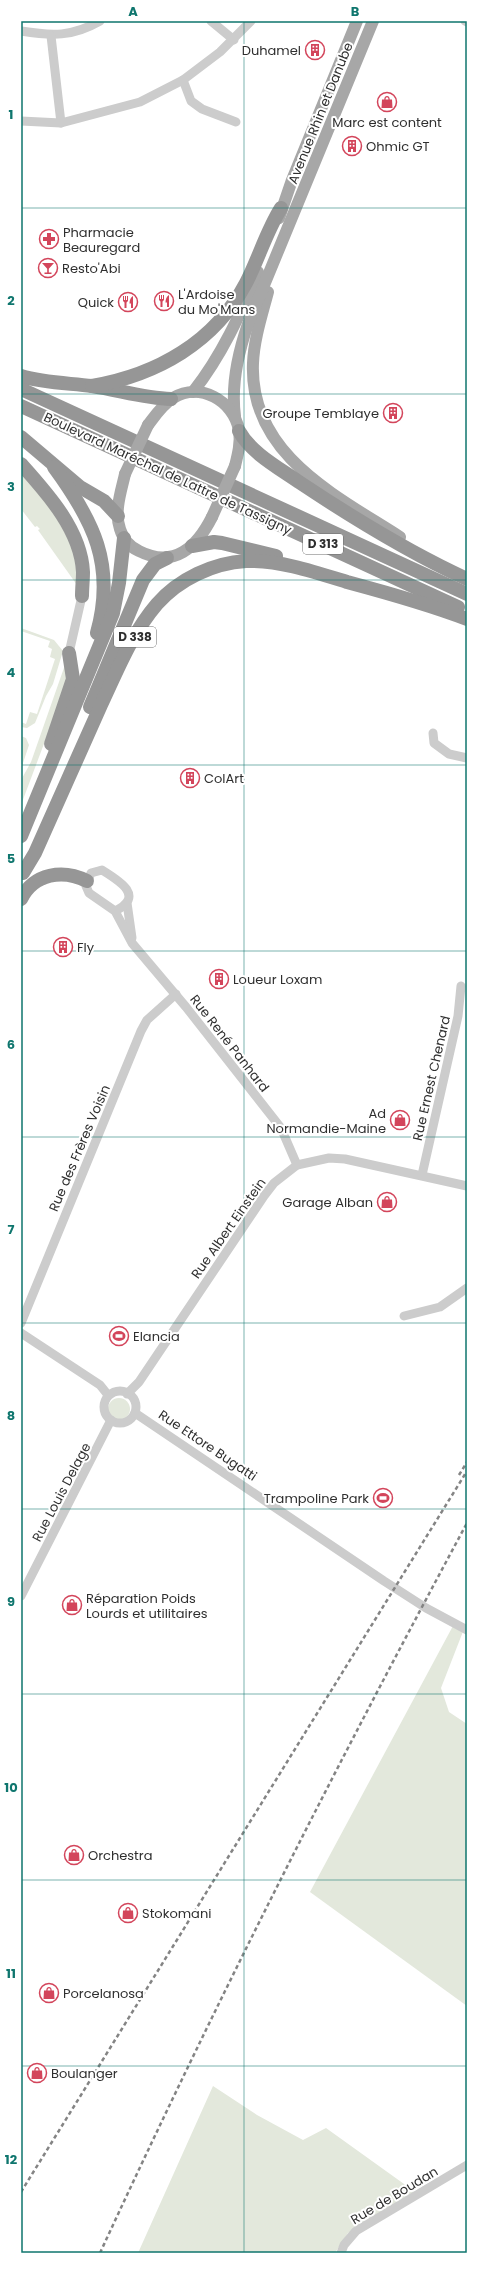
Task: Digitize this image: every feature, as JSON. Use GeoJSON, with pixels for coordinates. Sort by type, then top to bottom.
{"type":"FeatureCollection","features":[{"type":"Feature","properties":{"kind":"highway"},"geometry":{"type":"LineString","coordinates":[[92,386],[140,375],[157,368],[180,355],[210,331],[227,311],[245,285],[270,226],[287,211]]}},
{"type":"Feature","properties":{"kind":"highway"},"geometry":{"type":"LineString","coordinates":[[21,376],[59,383],[92,386],[143,397],[171,399]]}},
{"type":"Feature","properties":{"kind":"highway","name":"Boulevard Maréchal de Lattre de Tassigny"},"geometry":{"type":"LineString","coordinates":[[21,389],[467,594]]}},
{"type":"Feature","properties":{"kind":"highway","name":"Boulevard Maréchal de Lattre de Tassigny"},"geometry":{"type":"LineString","coordinates":[[21,406],[467,612]]}},
{"type":"Feature","properties":{"kind":"highway"},"geometry":{"type":"LineString","coordinates":[[239,431],[244,440],[274,465],[378,532],[419,556],[467,579]]}},
{"type":"Feature","properties":{"kind":"highway"},"geometry":{"type":"LineString","coordinates":[[21,437],[54,467],[80,487],[104,501],[118,516]]}},
{"type":"Feature","properties":{"kind":"highway"},"geometry":{"type":"LineString","coordinates":[[21,464],[47,493],[70,530],[79,550],[83,571],[82,596]]}},
{"type":"Feature","properties":{"kind":"highway"},"geometry":{"type":"LineString","coordinates":[[54,467],[88,517],[102,560],[101,620],[67,709],[70,717]]}},
{"type":"Feature","properties":{"kind":"highway","name":"D 338"},"geometry":{"type":"LineString","coordinates":[[21,836],[113,613],[120,576],[124,538]]}},
{"type":"Feature","properties":{"kind":"highway"},"geometry":{"type":"LineString","coordinates":[[192,546],[214,542],[232,545],[304,564],[364,586]]}},
{"type":"Feature","properties":{"kind":"highway","name":"D 338"},"geometry":{"type":"LineString","coordinates":[[22,876],[30,851],[136,597],[148,573],[157,562],[167,558]]}},
{"type":"Feature","properties":{"kind":"highway","name":"D 338"},"geometry":{"type":"LineString","coordinates":[[22,876],[35,853],[122,661],[140,627],[158,603],[169,592],[185,580],[201,572],[245,561],[290,566],[364,586],[467,619]]}},
{"type":"Feature","properties":{"kind":"highway"},"geometry":{"type":"LineString","coordinates":[[52,761],[50,741],[73,679],[69,653]]}},
{"type":"Feature","properties":{"kind":"highway"},"geometry":{"type":"LineString","coordinates":[[21,899],[37,880],[48,876],[68,874],[87,881]]}},
{"type":"Feature","properties":{"kind":"main road","name":"Avenue Rhin et Danube"},"geometry":{"type":"LineString","coordinates":[[287,211],[357,21]]}},
{"type":"Feature","properties":{"kind":"main road","name":"Avenue Rhin et Danube"},"geometry":{"type":"LineString","coordinates":[[287,211],[373,21]]}},
{"type":"Feature","properties":{"kind":"main road"},"geometry":{"type":"LineString","coordinates":[[287,211],[256,339],[253,362],[256,394],[267,426],[288,457],[303,471],[412,545],[419,556]]}},
{"type":"Feature","properties":{"kind":"main road"},"geometry":{"type":"LineString","coordinates":[[193,392],[213,364],[237,322],[277,225],[287,211]]}},
{"type":"Feature","properties":{"kind":"main road"},"geometry":{"type":"LineString","coordinates":[[235,416],[217,398],[208,394],[193,392],[171,399],[148,425],[125,474],[118,516],[119,527],[124,538],[131,546],[144,554],[167,558],[181,553],[200,539],[212,517],[235,466],[239,450],[239,431],[235,416],[235,388],[241,345],[279,249]]}},
{"type":"Feature","properties":{"kind":"street"},"geometry":{"type":"LineString","coordinates":[[21,31],[51,36],[77,31],[100,21]]}},
{"type":"Feature","properties":{"kind":"street"},"geometry":{"type":"LineString","coordinates":[[210,21],[234,40]]}},
{"type":"Feature","properties":{"kind":"street"},"geometry":{"type":"LineString","coordinates":[[21,121],[61,123],[140,102],[183,80],[234,40],[251,21]]}},
{"type":"Feature","properties":{"kind":"street"},"geometry":{"type":"LineString","coordinates":[[51,36],[61,123]]}},
{"type":"Feature","properties":{"kind":"street"},"geometry":{"type":"LineString","coordinates":[[183,80],[191,100],[202,108],[236,122]]}},
{"type":"Feature","properties":{"kind":"street"},"geometry":{"type":"LineString","coordinates":[[69,653],[82,596]]}},
{"type":"Feature","properties":{"kind":"street"},"geometry":{"type":"LineString","coordinates":[[433,733],[434,743],[449,754],[467,758]]}},
{"type":"Feature","properties":{"kind":"street"},"geometry":{"type":"LineString","coordinates":[[127,903],[115,911],[88,893],[87,881],[91,873],[102,870],[125,886],[129,898],[127,903],[132,943]]}},
{"type":"Feature","properties":{"kind":"street","name":"Rue René Panhard"},"geometry":{"type":"LineString","coordinates":[[115,911],[132,943],[176,994],[281,1128],[297,1165]]}},
{"type":"Feature","properties":{"kind":"street","name":"Rue Ernest Chenard"},"geometry":{"type":"LineString","coordinates":[[422,1175],[458,1016],[462,986]]}},
{"type":"Feature","properties":{"kind":"street","name":"Rue des Frères Voisin"},"geometry":{"type":"LineString","coordinates":[[21,1323],[141,1031],[147,1020],[176,994]]}},
{"type":"Feature","properties":{"kind":"street","name":"Rue Albert Einstein"},"geometry":{"type":"LineString","coordinates":[[127,1394],[139,1382],[274,1183],[297,1165],[322,1159],[345,1159],[467,1186]]}},
{"type":"Feature","properties":{"kind":"street"},"geometry":{"type":"LineString","coordinates":[[404,1316],[440,1307],[467,1288]]}},
{"type":"Feature","properties":{"kind":"street"},"geometry":{"type":"LineString","coordinates":[[21,1333],[100,1385],[108,1395]]}},
{"type":"Feature","properties":{"kind":"street"},"geometry":{"type":"LineString","coordinates":[[119,1392],[127,1394],[135,1402],[135,1413],[131,1419],[124,1422],[111,1420],[106,1415],[103,1406],[108,1395],[119,1392]]}},
{"type":"Feature","properties":{"kind":"street","name":"Rue Ettore Bugatti"},"geometry":{"type":"LineString","coordinates":[[135,1413],[384,1581],[426,1608],[467,1630]]}},
{"type":"Feature","properties":{"kind":"street","name":"Rue Louis Delage"},"geometry":{"type":"LineString","coordinates":[[21,1596],[111,1420]]}},
{"type":"Feature","properties":{"kind":"street","name":"Rue de Boudan"},"geometry":{"type":"LineString","coordinates":[[341,2253],[344,2246],[356,2231],[467,2165]]}},
{"type":"Feature","properties":{"kind":"shaded area"},"geometry":{"type":"Polygon","coordinates":[[[21,469],[42,492],[76,553],[77,585],[38,530],[40,529],[37,526],[35,527],[21,509],[21,469]]]}},
{"type":"Feature","properties":{"kind":"shaded area"},"geometry":{"type":"Polygon","coordinates":[[[21,628],[54,640],[63,651],[53,684],[46,696],[35,723],[27,728],[21,727],[21,722],[26,724],[30,712],[37,714],[55,659],[50,657],[52,649],[48,647],[50,641],[21,631],[21,628]]]}},
{"type":"Feature","properties":{"kind":"shaded area"},"geometry":{"type":"Polygon","coordinates":[[[66,662],[69,677],[21,805],[21,780],[31,762],[66,662]]]}},
{"type":"Feature","properties":{"kind":"shaded area"},"geometry":{"type":"Polygon","coordinates":[[[21,736],[26,738],[29,745],[22,766],[21,736]]]}},
{"type":"Feature","properties":{"kind":"shaded area"},"geometry":{"type":"Polygon","coordinates":[[[119,1398],[127,1401],[130,1409],[127,1417],[119,1420],[111,1417],[108,1409],[111,1401],[119,1398]]]}},
{"type":"Feature","properties":{"kind":"shaded area"},"geometry":{"type":"Polygon","coordinates":[[[454,1624],[464,1629],[441,1688],[449,1712],[467,1724],[467,2006],[310,1892],[454,1624]]]}},
{"type":"Feature","properties":{"kind":"shaded area"},"geometry":{"type":"Polygon","coordinates":[[[213,2086],[257,2115],[303,2140],[326,2128],[418,2194],[348,2233],[335,2253],[138,2253],[213,2086]]]}},
{"type":"Feature","properties":{"kind":"railway"},"geometry":{"type":"LineString","coordinates":[[459,1475],[467,1462]]}},
{"type":"Feature","properties":{"kind":"railway"},"geometry":{"type":"LineString","coordinates":[[21,2192],[467,1471]]}},
{"type":"Feature","properties":{"kind":"railway"},"geometry":{"type":"LineString","coordinates":[[100,2253],[232,1976],[371,1703],[467,1523]]}},
{"type":"Feature","properties":{"kind":"place","name":"Duhamel"},"geometry":{"type":"Point","coordinates":[315,50]}},
{"type":"Feature","properties":{"kind":"place","name":"Marc est content"},"geometry":{"type":"Point","coordinates":[387,102]}},
{"type":"Feature","properties":{"kind":"place","name":"Ohmic GT"},"geometry":{"type":"Point","coordinates":[352,146]}},
{"type":"Feature","properties":{"kind":"place","name":"Pharmacie Beauregard"},"geometry":{"type":"Point","coordinates":[49,239]}},
{"type":"Feature","properties":{"kind":"place","name":"Resto'Abi"},"geometry":{"type":"Point","coordinates":[48,268]}},
{"type":"Feature","properties":{"kind":"place","name":"L'Ardoise du Mo'Mans"},"geometry":{"type":"Point","coordinates":[164,301]}},
{"type":"Feature","properties":{"kind":"place","name":"Quick"},"geometry":{"type":"Point","coordinates":[128,302]}},
{"type":"Feature","properties":{"kind":"place","name":"Groupe Temblaye"},"geometry":{"type":"Point","coordinates":[393,413]}},
{"type":"Feature","properties":{"kind":"place","name":"ColArt"},"geometry":{"type":"Point","coordinates":[190,778]}},
{"type":"Feature","properties":{"kind":"place","name":"Fly"},"geometry":{"type":"Point","coordinates":[63,947]}},
{"type":"Feature","properties":{"kind":"place","name":"Loueur Loxam"},"geometry":{"type":"Point","coordinates":[219,979]}},
{"type":"Feature","properties":{"kind":"place","name":"Ad Normandie-Maine"},"geometry":{"type":"Point","coordinates":[400,1120]}},
{"type":"Feature","properties":{"kind":"place","name":"Garage Alban"},"geometry":{"type":"Point","coordinates":[387,1202]}},
{"type":"Feature","properties":{"kind":"place","name":"Elancia"},"geometry":{"type":"Point","coordinates":[119,1336]}},
{"type":"Feature","properties":{"kind":"place","name":"Trampoline Park"},"geometry":{"type":"Point","coordinates":[383,1498]}},
{"type":"Feature","properties":{"kind":"place","name":"Réparation Poids Lourds et utilitaires"},"geometry":{"type":"Point","coordinates":[72,1605]}},
{"type":"Feature","properties":{"kind":"place","name":"Orchestra"},"geometry":{"type":"Point","coordinates":[74,1855]}},
{"type":"Feature","properties":{"kind":"place","name":"Stokomani"},"geometry":{"type":"Point","coordinates":[128,1913]}},
{"type":"Feature","properties":{"kind":"place","name":"Porcelanosa"},"geometry":{"type":"Point","coordinates":[49,1993]}},
{"type":"Feature","properties":{"kind":"place","name":"Boulanger"},"geometry":{"type":"Point","coordinates":[37,2073]}}]}
